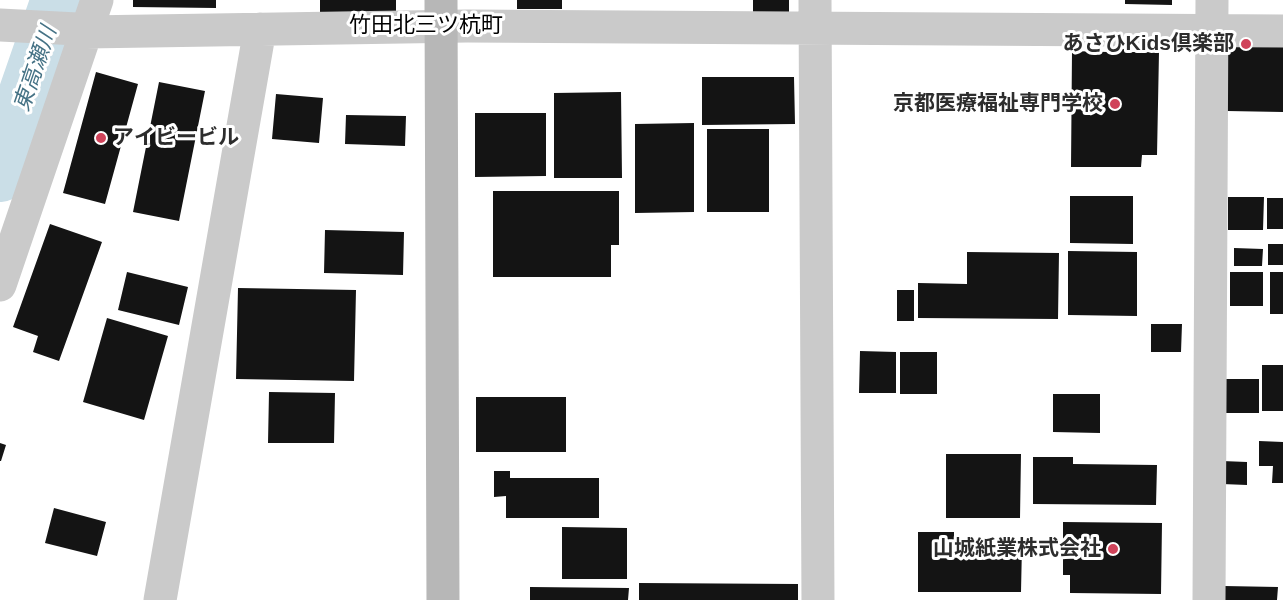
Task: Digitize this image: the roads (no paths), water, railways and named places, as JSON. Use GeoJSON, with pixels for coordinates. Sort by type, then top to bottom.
{"type":"FeatureCollection","features":[{"type":"Feature","properties":{"kind":"street"},"geometry":{"type":"LineString","coordinates":[[0,285],[82,31],[97,0]]}},
{"type":"Feature","properties":{"kind":"street"},"geometry":{"type":"LineString","coordinates":[[8,23],[82,31],[260,29],[441,13],[1212,16],[1283,31]]}},
{"type":"Feature","properties":{"kind":"street"},"geometry":{"type":"LineString","coordinates":[[441,13],[443,600]]}},
{"type":"Feature","properties":{"kind":"street"},"geometry":{"type":"LineString","coordinates":[[815,14],[818,600]]}},
{"type":"Feature","properties":{"kind":"street"},"geometry":{"type":"LineString","coordinates":[[1209,600],[1212,16]]}},
{"type":"Feature","properties":{"kind":"street"},"geometry":{"type":"LineString","coordinates":[[160,600],[260,29]]}},
{"type":"Feature","properties":{"kind":"waterway","name":"東高瀬川"},"geometry":{"type":"LineString","coordinates":[[0,173],[60,0]]}},
{"type":"Feature","properties":{"kind":"place","name":"あさひKids倶楽部"},"geometry":{"type":"Point","coordinates":[1246,44]}},
{"type":"Feature","properties":{"kind":"place","name":"京都医療福祉専門学校"},"geometry":{"type":"Point","coordinates":[1115,104]}},
{"type":"Feature","properties":{"kind":"place","name":"アイビービル"},"geometry":{"type":"Point","coordinates":[101,138]}},
{"type":"Feature","properties":{"kind":"place","name":"山城紙業株式会社"},"geometry":{"type":"Point","coordinates":[1113,549]}},
{"type":"Feature","properties":{"kind":"district","name":"竹田北三ツ杭町"},"geometry":{"type":"Point","coordinates":[426,26]}}]}
